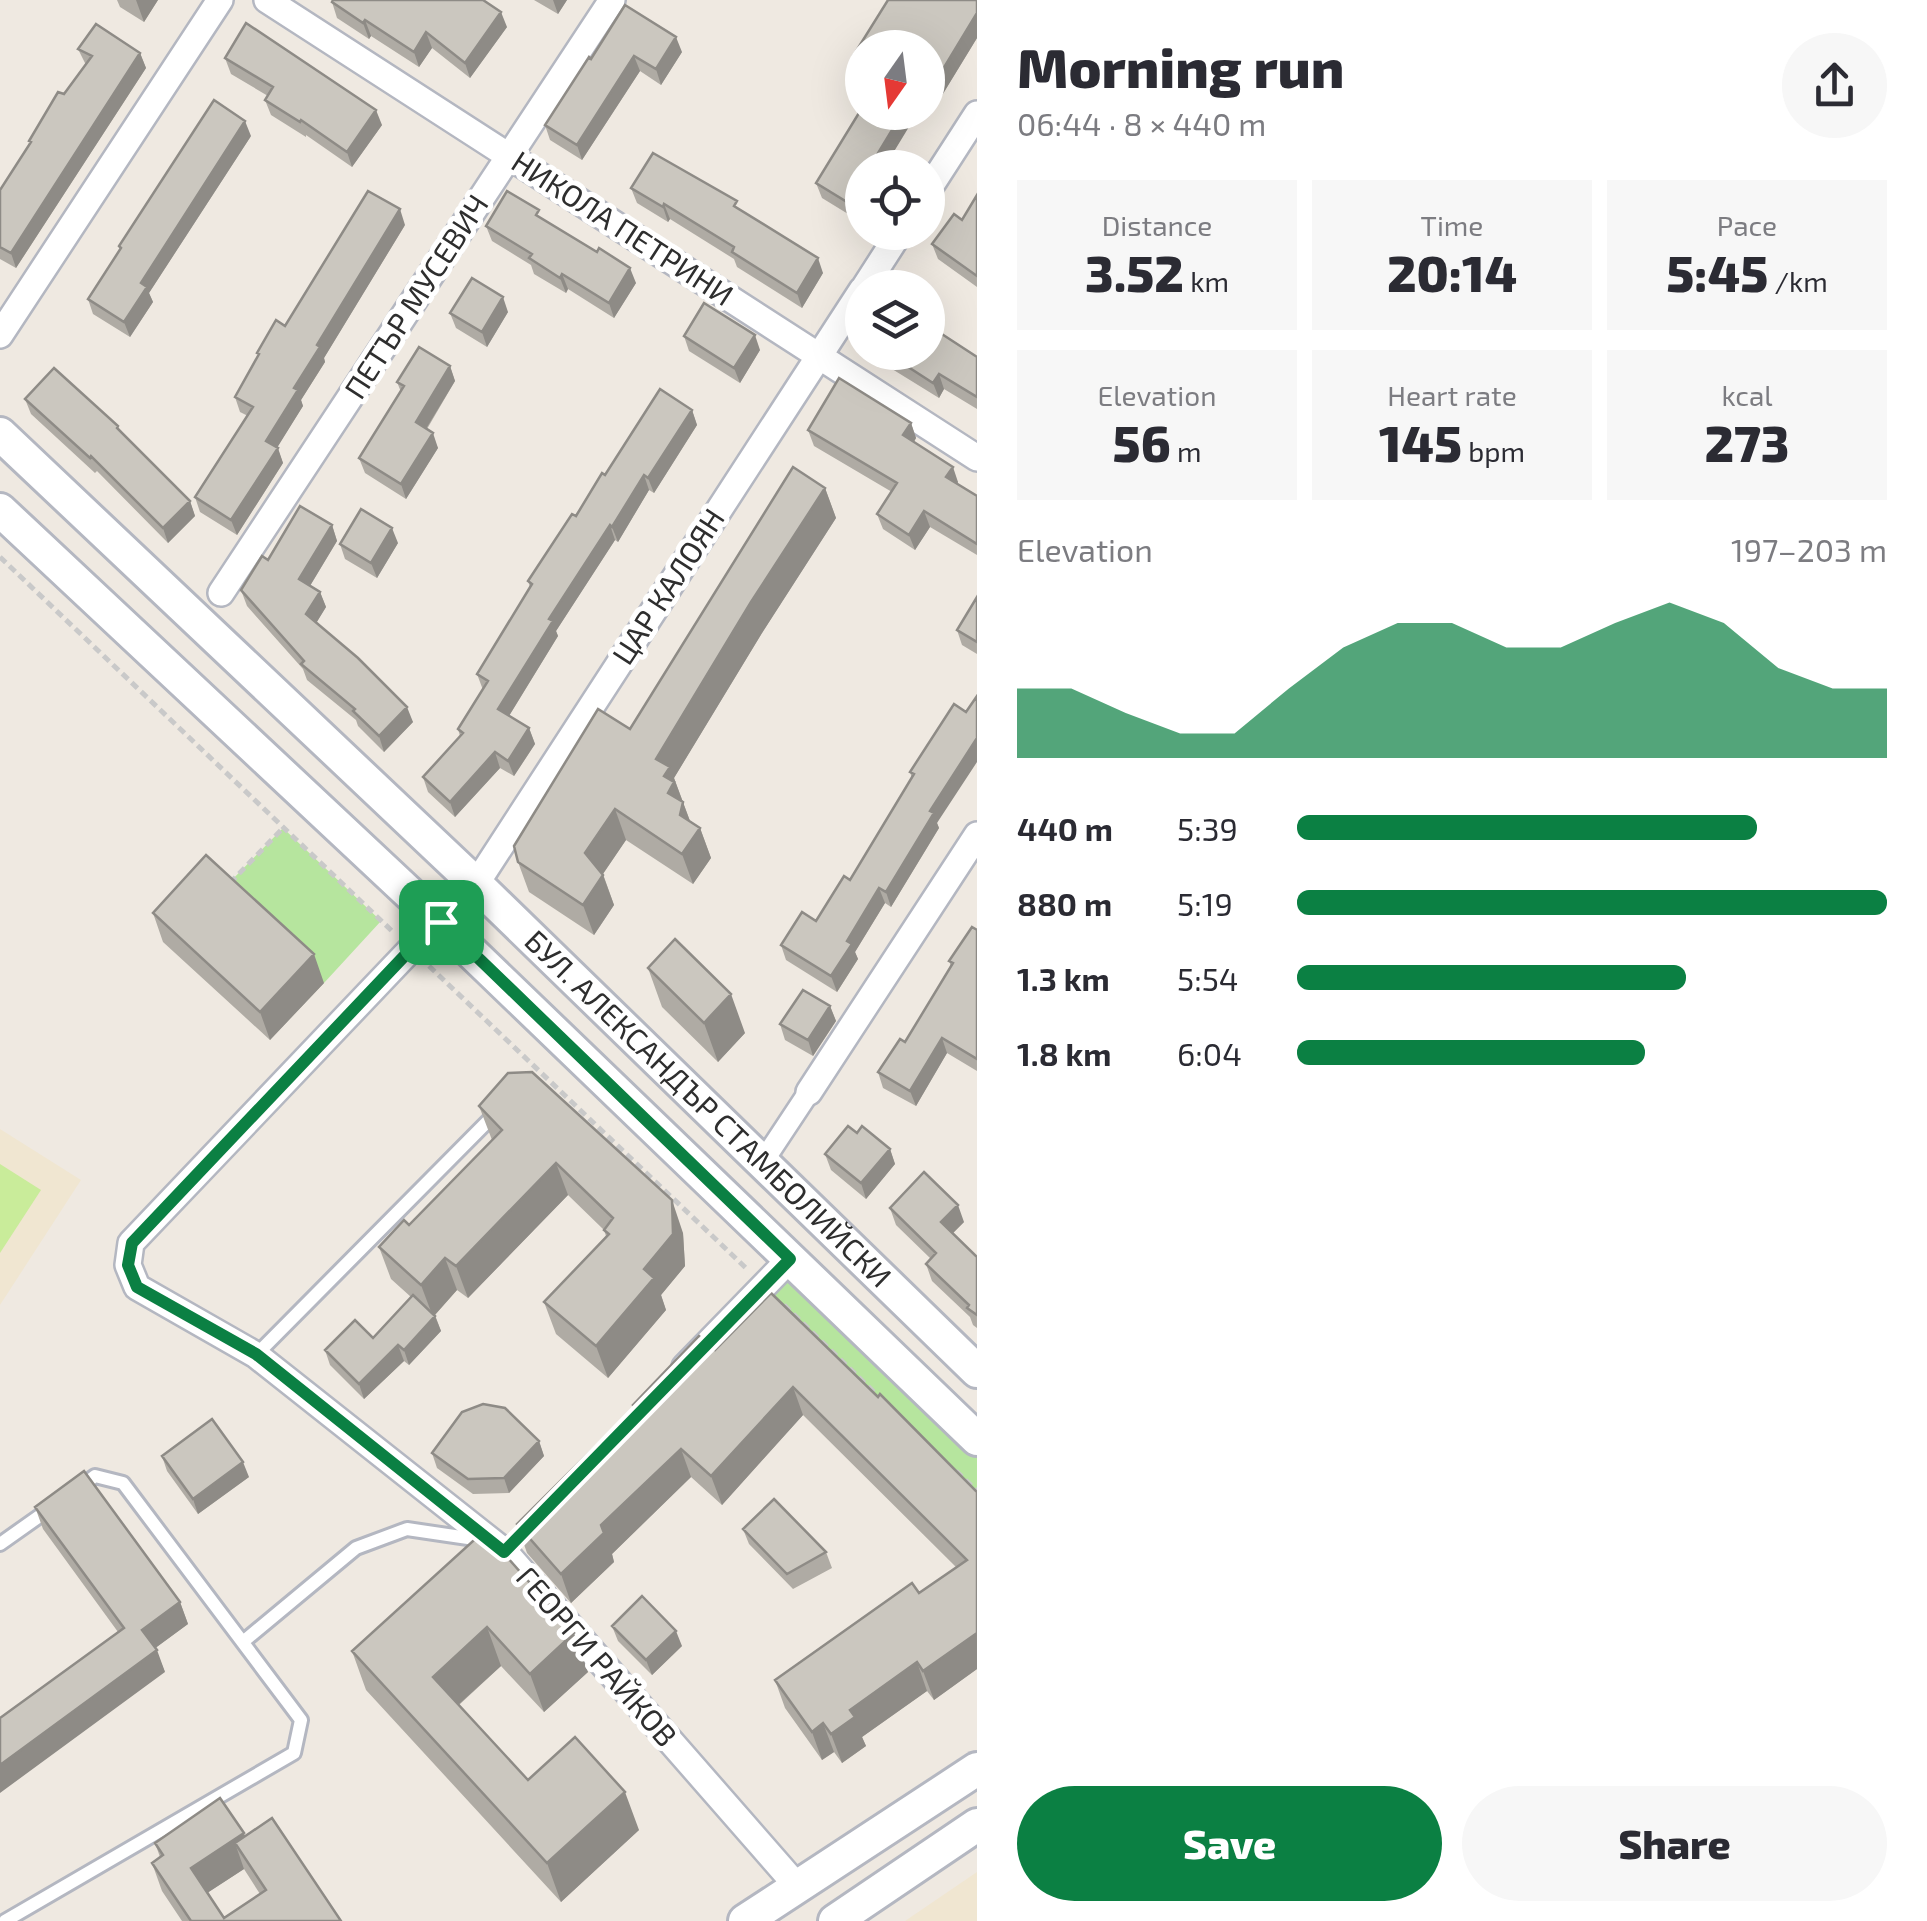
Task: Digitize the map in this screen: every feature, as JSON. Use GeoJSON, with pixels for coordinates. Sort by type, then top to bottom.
{"type":"FeatureCollection","features":[{"type":"Feature","properties":{"kind":"street"},"geometry":{"type":"LineString","coordinates":[[0,335],[220,0]]}},
{"type":"Feature","properties":{"kind":"street","name":"НИКОЛА ПЕТРИНИ"},"geometry":{"type":"LineString","coordinates":[[267,0],[977,458]]}},
{"type":"Feature","properties":{"kind":"street","name":"ПЕТЪР МУСЕВИЧ"},"geometry":{"type":"LineString","coordinates":[[221,594],[612,0]]}},
{"type":"Feature","properties":{"kind":"street"},"geometry":{"type":"LineString","coordinates":[[945,164],[977,114]]}},
{"type":"Feature","properties":{"kind":"street","name":"ЦАР КАЛОЯН"},"geometry":{"type":"LineString","coordinates":[[441,922],[476,884],[845,316]]}},
{"type":"Feature","properties":{"kind":"street","name":"БУЛ. АЛЕКСАНДЪР СТАМБОЛИЙСКИ"},"geometry":{"type":"LineString","coordinates":[[0,434],[476,884],[977,1371]]}},
{"type":"Feature","properties":{"kind":"street","name":"БУЛ. АЛЕКСАНДЪР СТАМБОЛИЙСКИ"},"geometry":{"type":"LineString","coordinates":[[0,510],[441,922],[977,1439]]}},
{"type":"Feature","properties":{"kind":"street"},"geometry":{"type":"LineString","coordinates":[[202,624],[221,594]]}},
{"type":"Feature","properties":{"kind":"street"},"geometry":{"type":"LineString","coordinates":[[762,1162],[977,835]]}},
{"type":"Feature","properties":{"kind":"street","name":"ГЕОРГИ РАЙКОВ"},"geometry":{"type":"LineString","coordinates":[[441,922],[132,1243],[128,1265],[137,1287],[256,1354],[511,1545],[797,1886]]}},
{"type":"Feature","properties":{"kind":"street"},"geometry":{"type":"LineString","coordinates":[[668,1384],[790,1259]]}},
{"type":"Feature","properties":{"kind":"street"},"geometry":{"type":"LineString","coordinates":[[745,1921],[977,1769]]}},
{"type":"Feature","properties":{"kind":"street"},"geometry":{"type":"LineString","coordinates":[[835,1921],[977,1824]]}},
{"type":"Feature","properties":{"kind":"lane"},"geometry":{"type":"LineString","coordinates":[[256,1354],[491,1118]]}},
{"type":"Feature","properties":{"kind":"lane"},"geometry":{"type":"LineString","coordinates":[[0,1544],[95,1476],[123,1483],[301,1720],[294,1752],[5,1921]]}},
{"type":"Feature","properties":{"kind":"lane"},"geometry":{"type":"LineString","coordinates":[[244,1641],[356,1548],[406,1529],[511,1545]]}},
{"type":"Feature","properties":{"kind":"path"},"geometry":{"type":"LineString","coordinates":[[0,557],[892,1409]]}},
{"type":"Feature","properties":{"kind":"path"},"geometry":{"type":"LineString","coordinates":[[223,890],[283,828]]}},
{"type":"Feature","properties":{"kind":"path"},"geometry":{"type":"LineString","coordinates":[[948,1464],[977,1491]]}},
{"type":"Feature","properties":{"kind":"shaded area"},"geometry":{"type":"Polygon","coordinates":[[[0,1129],[81,1180],[0,1305],[0,1129]]]}},
{"type":"Feature","properties":{"kind":"shaded area"},"geometry":{"type":"Polygon","coordinates":[[[977,1872],[977,1921],[905,1921],[977,1872]]]}},
{"type":"Feature","properties":{"kind":"green space"},"geometry":{"type":"Polygon","coordinates":[[[283,828],[381,921],[324,983],[223,889],[283,828]]]}},
{"type":"Feature","properties":{"kind":"green space"},"geometry":{"type":"Polygon","coordinates":[[[0,1164],[41,1190],[0,1253],[0,1164]]]}},
{"type":"Feature","properties":{"kind":"green space"},"geometry":{"type":"Polygon","coordinates":[[[790,1259],[977,1439],[977,1491],[764,1286],[790,1259]]]}},
{"type":"Feature","properties":{"kind":"building"},"geometry":{"type":"Polygon","coordinates":[[[333,0],[483,0],[501,12],[465,63],[426,32],[414,52],[365,20],[363,23],[333,0]]]}},
{"type":"Feature","properties":{"kind":"building"},"geometry":{"type":"Polygon","coordinates":[[[888,0],[977,0],[977,13],[945,66],[945,30],[869,30],[888,0]]]}},
{"type":"Feature","properties":{"kind":"building"},"geometry":{"type":"Polygon","coordinates":[[[625,5],[676,37],[656,69],[634,56],[577,145],[545,125],[625,5]]]}},
{"type":"Feature","properties":{"kind":"building"},"geometry":{"type":"Polygon","coordinates":[[[246,23],[376,110],[347,152],[265,100],[273,87],[225,58],[246,23]]]}},
{"type":"Feature","properties":{"kind":"building"},"geometry":{"type":"Polygon","coordinates":[[[96,24],[140,53],[11,253],[0,247],[0,190],[58,92],[64,94],[92,56],[78,49],[96,24]]]}},
{"type":"Feature","properties":{"kind":"building"},"geometry":{"type":"Polygon","coordinates":[[[214,100],[245,121],[141,283],[147,287],[124,322],[88,299],[214,100]]]}},
{"type":"Feature","properties":{"kind":"building"},"geometry":{"type":"Polygon","coordinates":[[[849,130],[892,130],[880,150],[845,150],[845,201],[816,183],[849,130]]]}},
{"type":"Feature","properties":{"kind":"building"},"geometry":{"type":"Polygon","coordinates":[[[653,153],[737,201],[734,206],[818,258],[797,293],[732,252],[734,247],[631,188],[653,153]]]}},
{"type":"Feature","properties":{"kind":"building"},"geometry":{"type":"Polygon","coordinates":[[[368,191],[400,209],[317,345],[320,347],[294,388],[298,390],[266,441],[278,448],[231,520],[195,497],[253,407],[235,397],[276,320],[285,326],[368,191]]]}},
{"type":"Feature","properties":{"kind":"building"},"geometry":{"type":"Polygon","coordinates":[[[507,191],[539,210],[536,215],[630,268],[609,303],[562,274],[560,278],[529,258],[532,254],[486,226],[507,191]]]}},
{"type":"Feature","properties":{"kind":"building"},"geometry":{"type":"Polygon","coordinates":[[[977,195],[977,276],[940,250],[945,250],[945,226],[954,214],[962,220],[977,195]]]}},
{"type":"Feature","properties":{"kind":"building"},"geometry":{"type":"Polygon","coordinates":[[[472,278],[503,297],[482,332],[450,313],[472,278]]]}},
{"type":"Feature","properties":{"kind":"building"},"geometry":{"type":"Polygon","coordinates":[[[704,303],[755,335],[734,368],[684,336],[704,303]]]}},
{"type":"Feature","properties":{"kind":"building"},"geometry":{"type":"Polygon","coordinates":[[[945,336],[977,357],[977,397],[939,374],[933,383],[913,370],[945,370],[945,336]]]}},
{"type":"Feature","properties":{"kind":"building"},"geometry":{"type":"Polygon","coordinates":[[[419,347],[450,366],[416,422],[433,433],[401,484],[359,458],[404,386],[397,382],[419,347]]]}},
{"type":"Feature","properties":{"kind":"building"},"geometry":{"type":"Polygon","coordinates":[[[54,368],[118,426],[190,501],[163,528],[91,456],[25,399],[54,368]]]}},
{"type":"Feature","properties":{"kind":"building"},"geometry":{"type":"Polygon","coordinates":[[[839,378],[911,423],[903,435],[953,467],[946,477],[977,496],[977,544],[924,511],[909,535],[877,514],[897,483],[808,430],[839,378]]]}},
{"type":"Feature","properties":{"kind":"building"},"geometry":{"type":"Polygon","coordinates":[[[660,389],[692,410],[549,619],[553,621],[498,709],[529,728],[508,761],[495,752],[450,802],[423,777],[463,733],[458,729],[488,681],[477,674],[532,584],[528,581],[572,514],[576,516],[602,473],[605,475],[660,389]]]}},
{"type":"Feature","properties":{"kind":"building"},"geometry":{"type":"Polygon","coordinates":[[[793,467],[825,488],[656,759],[670,767],[664,776],[674,782],[668,793],[683,802],[680,815],[700,828],[682,854],[615,809],[585,853],[603,875],[583,905],[518,862],[514,846],[598,709],[630,729],[793,467]]]}},
{"type":"Feature","properties":{"kind":"building"},"geometry":{"type":"Polygon","coordinates":[[[300,506],[332,525],[299,579],[320,592],[306,614],[407,707],[379,736],[355,709],[301,664],[304,661],[241,590],[262,556],[268,560],[300,506]]]}},
{"type":"Feature","properties":{"kind":"building"},"geometry":{"type":"Polygon","coordinates":[[[361,509],[392,528],[371,563],[340,544],[361,509]]]}},
{"type":"Feature","properties":{"kind":"building"},"geometry":{"type":"Polygon","coordinates":[[[977,597],[977,642],[957,630],[977,597]]]}},
{"type":"Feature","properties":{"kind":"building"},"geometry":{"type":"Polygon","coordinates":[[[977,696],[977,738],[930,811],[934,813],[886,892],[879,888],[847,941],[852,944],[831,976],[781,945],[802,912],[816,921],[844,876],[850,880],[914,774],[910,772],[954,704],[966,712],[977,696]]]}},
{"type":"Feature","properties":{"kind":"building"},"geometry":{"type":"Polygon","coordinates":[[[206,855],[314,954],[260,1012],[153,913],[206,855]]]}},
{"type":"Feature","properties":{"kind":"building"},"geometry":{"type":"Polygon","coordinates":[[[972,927],[977,930],[977,1059],[942,1038],[910,1091],[878,1072],[900,1039],[905,1042],[972,927]]]}},
{"type":"Feature","properties":{"kind":"building"},"geometry":{"type":"Polygon","coordinates":[[[675,939],[731,994],[704,1023],[648,968],[675,939]]]}},
{"type":"Feature","properties":{"kind":"building"},"geometry":{"type":"Polygon","coordinates":[[[803,990],[830,1006],[808,1040],[780,1024],[803,990]]]}},
{"type":"Feature","properties":{"kind":"building"},"geometry":{"type":"Polygon","coordinates":[[[532,1072],[672,1200],[673,1234],[644,1269],[654,1278],[596,1346],[544,1302],[609,1234],[604,1230],[613,1218],[556,1163],[456,1266],[445,1258],[421,1285],[379,1247],[404,1220],[409,1225],[502,1130],[479,1106],[508,1073],[532,1072]]]}},
{"type":"Feature","properties":{"kind":"building"},"geometry":{"type":"Polygon","coordinates":[[[848,1126],[857,1133],[862,1126],[890,1149],[861,1183],[825,1154],[848,1126]]]}},
{"type":"Feature","properties":{"kind":"building"},"geometry":{"type":"Polygon","coordinates":[[[924,1172],[958,1205],[941,1222],[977,1257],[977,1315],[926,1264],[936,1253],[890,1208],[924,1172]]]}},
{"type":"Feature","properties":{"kind":"building"},"geometry":{"type":"Polygon","coordinates":[[[771,1293],[878,1397],[880,1394],[977,1492],[977,1633],[923,1671],[917,1662],[850,1710],[855,1717],[831,1734],[823,1723],[812,1732],[775,1680],[912,1583],[919,1593],[967,1560],[793,1387],[711,1476],[681,1449],[601,1525],[604,1533],[561,1574],[517,1524],[635,1407],[699,1336],[715,1350],[771,1293]]]}},
{"type":"Feature","properties":{"kind":"building"},"geometry":{"type":"Polygon","coordinates":[[[413,1295],[435,1316],[404,1350],[398,1345],[359,1384],[325,1350],[355,1320],[373,1338],[413,1295]]]}},
{"type":"Feature","properties":{"kind":"building"},"geometry":{"type":"Polygon","coordinates":[[[483,1404],[505,1408],[539,1441],[504,1478],[468,1479],[432,1453],[462,1412],[483,1404]]]}},
{"type":"Feature","properties":{"kind":"building"},"geometry":{"type":"Polygon","coordinates":[[[212,1419],[243,1462],[193,1499],[162,1456],[212,1419]]]}},
{"type":"Feature","properties":{"kind":"building"},"geometry":{"type":"Polygon","coordinates":[[[84,1471],[180,1602],[142,1630],[157,1650],[0,1765],[0,1718],[124,1628],[35,1507],[84,1471]]]}},
{"type":"Feature","properties":{"kind":"building"},"geometry":{"type":"Polygon","coordinates":[[[774,1499],[826,1552],[787,1574],[743,1529],[774,1499]]]}},
{"type":"Feature","properties":{"kind":"building"},"geometry":{"type":"Polygon","coordinates":[[[484,1531],[574,1633],[530,1674],[487,1627],[433,1677],[528,1780],[575,1737],[625,1792],[547,1863],[352,1651],[484,1531]]]}},
{"type":"Feature","properties":{"kind":"building"},"geometry":{"type":"Polygon","coordinates":[[[642,1596],[676,1631],[646,1660],[612,1626],[642,1596]]]}},
{"type":"Feature","properties":{"kind":"building"},"geometry":{"type":"Polygon","coordinates":[[[220,1798],[244,1833],[191,1868],[224,1918],[266,1890],[235,1843],[272,1818],[341,1921],[191,1921],[152,1863],[163,1855],[155,1843],[220,1798]]]}},
{"type":"Feature","properties":{"kind":"route"},"geometry":{"type":"LineString","coordinates":[[441,922],[790,1259],[504,1552],[256,1354],[137,1287],[128,1265],[132,1243],[441,922]]}}]}
